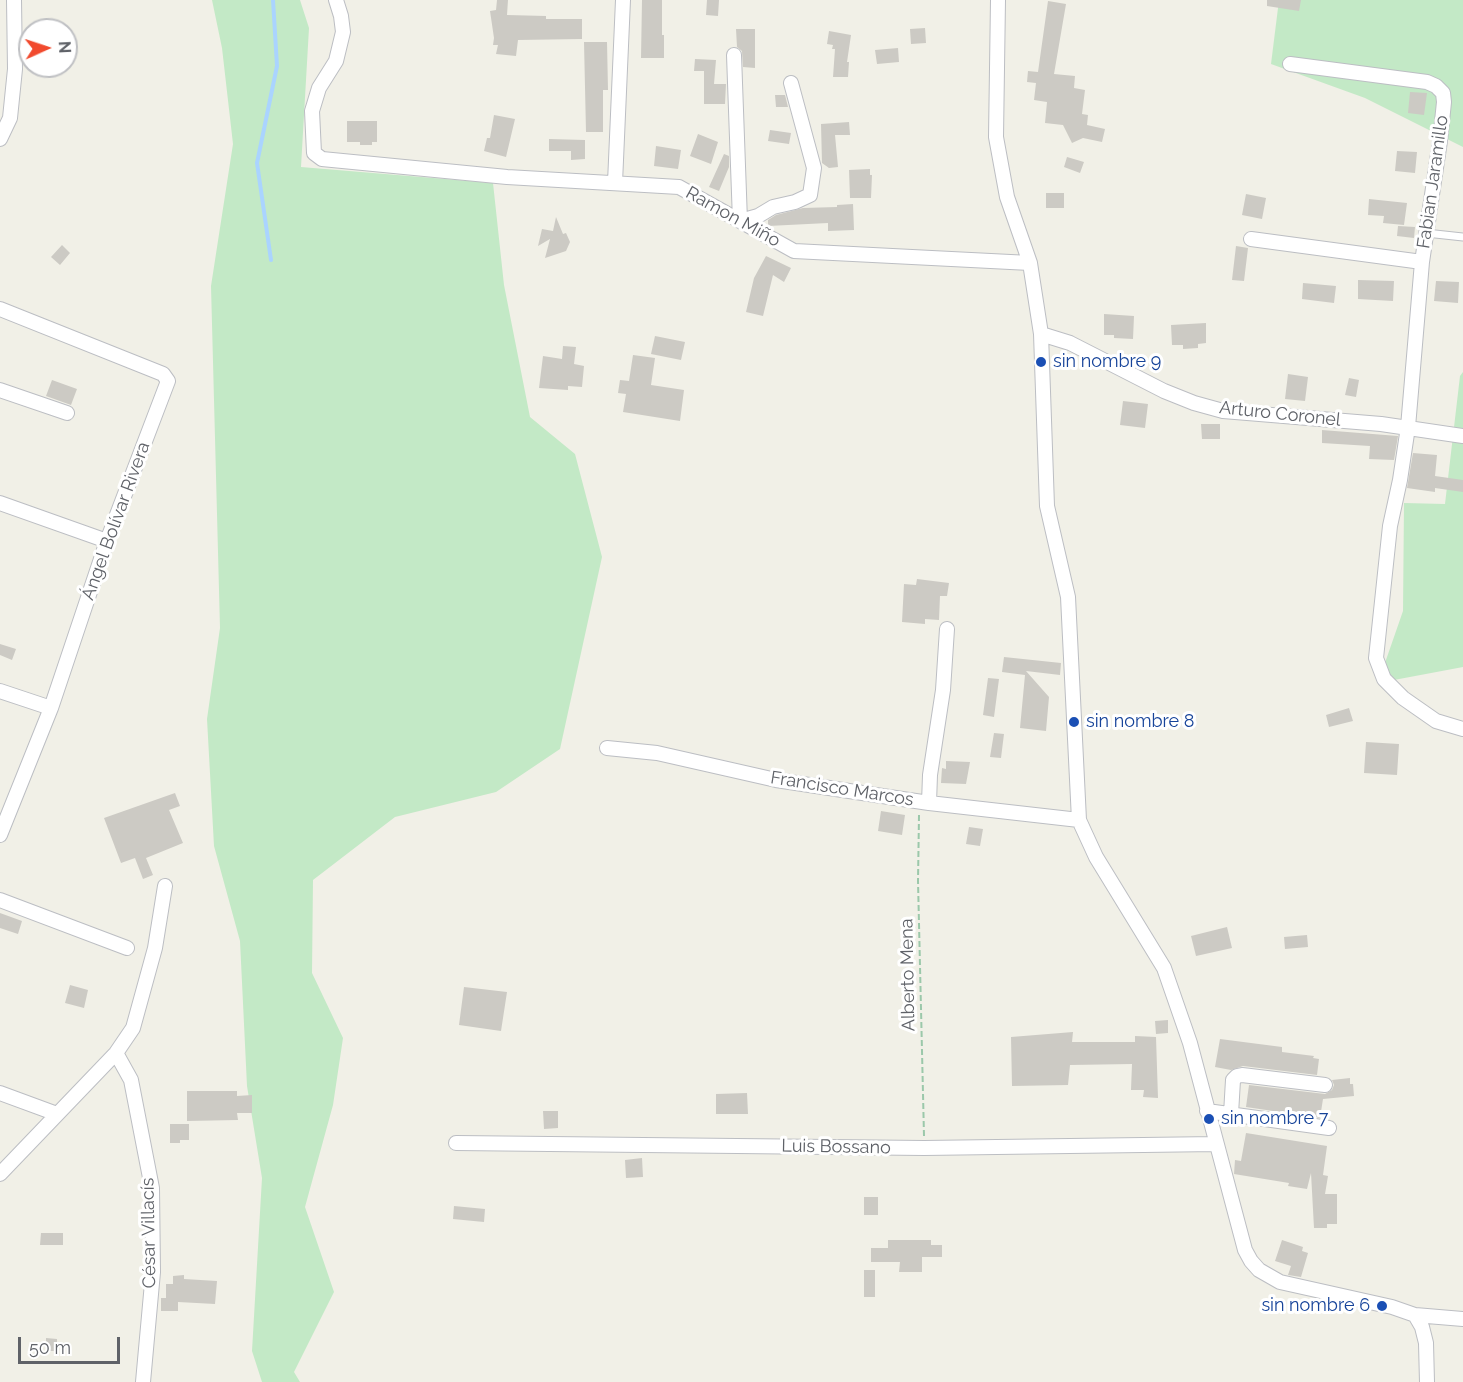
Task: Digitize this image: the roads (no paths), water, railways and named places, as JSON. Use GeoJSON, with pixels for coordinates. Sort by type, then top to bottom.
{"type":"FeatureCollection","features":[{"type":"Feature","properties":{"kind":"street"},"geometry":{"type":"LineString","coordinates":[[0,139],[10,118],[15,69],[14,0]]}},
{"type":"Feature","properties":{"kind":"street","name":"Ramon Miño"},"geometry":{"type":"LineString","coordinates":[[336,0],[343,32],[336,61],[319,88],[312,111],[314,153],[322,159],[507,177],[679,187],[794,251],[1029,263]]}},
{"type":"Feature","properties":{"kind":"street"},"geometry":{"type":"LineString","coordinates":[[615,183],[624,0]]}},
{"type":"Feature","properties":{"kind":"street"},"geometry":{"type":"LineString","coordinates":[[998,0],[996,136],[1007,197],[1029,263],[1041,334],[1047,506],[1068,597],[1079,820],[1096,857],[1164,968],[1190,1043],[1245,1250],[1251,1261],[1259,1270],[1280,1282],[1392,1307],[1415,1315],[1463,1319]]}},
{"type":"Feature","properties":{"kind":"street"},"geometry":{"type":"LineString","coordinates":[[734,55],[740,221],[759,216],[773,207],[795,202],[810,195],[814,168],[791,83]]}},
{"type":"Feature","properties":{"kind":"street","name":"Fabian Jaramillo"},"geometry":{"type":"LineString","coordinates":[[1290,64],[1427,82],[1436,86],[1443,93],[1440,141],[1422,262],[1408,427],[1390,526],[1376,658],[1384,679],[1403,698],[1436,721],[1463,729]]}},
{"type":"Feature","properties":{"kind":"street"},"geometry":{"type":"LineString","coordinates":[[1251,239],[1422,262]]}},
{"type":"Feature","properties":{"kind":"street","name":"Ángel Bolívar Rivera"},"geometry":{"type":"LineString","coordinates":[[0,309],[163,374],[168,386],[107,541],[51,708],[0,835]]}},
{"type":"Feature","properties":{"kind":"street","name":"Arturo Coronel"},"geometry":{"type":"LineString","coordinates":[[1041,334],[1070,343],[1164,392],[1213,408],[1408,427],[1463,436]]}},
{"type":"Feature","properties":{"kind":"street"},"geometry":{"type":"LineString","coordinates":[[0,390],[67,413]]}},
{"type":"Feature","properties":{"kind":"street"},"geometry":{"type":"LineString","coordinates":[[0,502],[107,541]]}},
{"type":"Feature","properties":{"kind":"street"},"geometry":{"type":"LineString","coordinates":[[924,802],[943,690],[946,628]]}},
{"type":"Feature","properties":{"kind":"street"},"geometry":{"type":"LineString","coordinates":[[0,691],[51,708]]}},
{"type":"Feature","properties":{"kind":"street","name":"Francisco Marcos"},"geometry":{"type":"LineString","coordinates":[[607,748],[657,753],[776,780],[924,802],[1079,820]]}},
{"type":"Feature","properties":{"kind":"street"},"geometry":{"type":"LineString","coordinates":[[0,1174],[116,1053],[133,1028],[155,948],[165,886]]}},
{"type":"Feature","properties":{"kind":"street"},"geometry":{"type":"LineString","coordinates":[[0,900],[127,948]]}},
{"type":"Feature","properties":{"kind":"street","name":"César Villacís"},"geometry":{"type":"LineString","coordinates":[[116,1053],[131,1080],[152,1188],[153,1272],[143,1382]]}},
{"type":"Feature","properties":{"kind":"street"},"geometry":{"type":"LineString","coordinates":[[1232,1114],[1233,1080],[1237,1076],[1325,1085]]}},
{"type":"Feature","properties":{"kind":"street"},"geometry":{"type":"LineString","coordinates":[[0,1093],[57,1114]]}},
{"type":"Feature","properties":{"kind":"street"},"geometry":{"type":"LineString","coordinates":[[1208,1111],[1329,1128]]}},
{"type":"Feature","properties":{"kind":"street","name":"Luis Bossano"},"geometry":{"type":"LineString","coordinates":[[456,1143],[924,1148],[1216,1144]]}},
{"type":"Feature","properties":{"kind":"street"},"geometry":{"type":"LineString","coordinates":[[1415,1315],[1422,1327],[1426,1342],[1427,1382]]}},
{"type":"Feature","properties":{"kind":"lane"},"geometry":{"type":"LineString","coordinates":[[1426,233],[1463,237]]}},
{"type":"Feature","properties":{"kind":"waterway"},"geometry":{"type":"LineString","coordinates":[[271,260],[257,163],[277,66],[273,0]]}},
{"type":"Feature","properties":{"kind":"place","name":"sin nombre 9"},"geometry":{"type":"Point","coordinates":[1041,362]}},
{"type":"Feature","properties":{"kind":"place","name":"sin nombre 8"},"geometry":{"type":"Point","coordinates":[1074,722]}},
{"type":"Feature","properties":{"kind":"place","name":"sin nombre 7"},"geometry":{"type":"Point","coordinates":[1209,1119]}},
{"type":"Feature","properties":{"kind":"place","name":"sin nombre 6"},"geometry":{"type":"Point","coordinates":[1382,1306]}}]}
